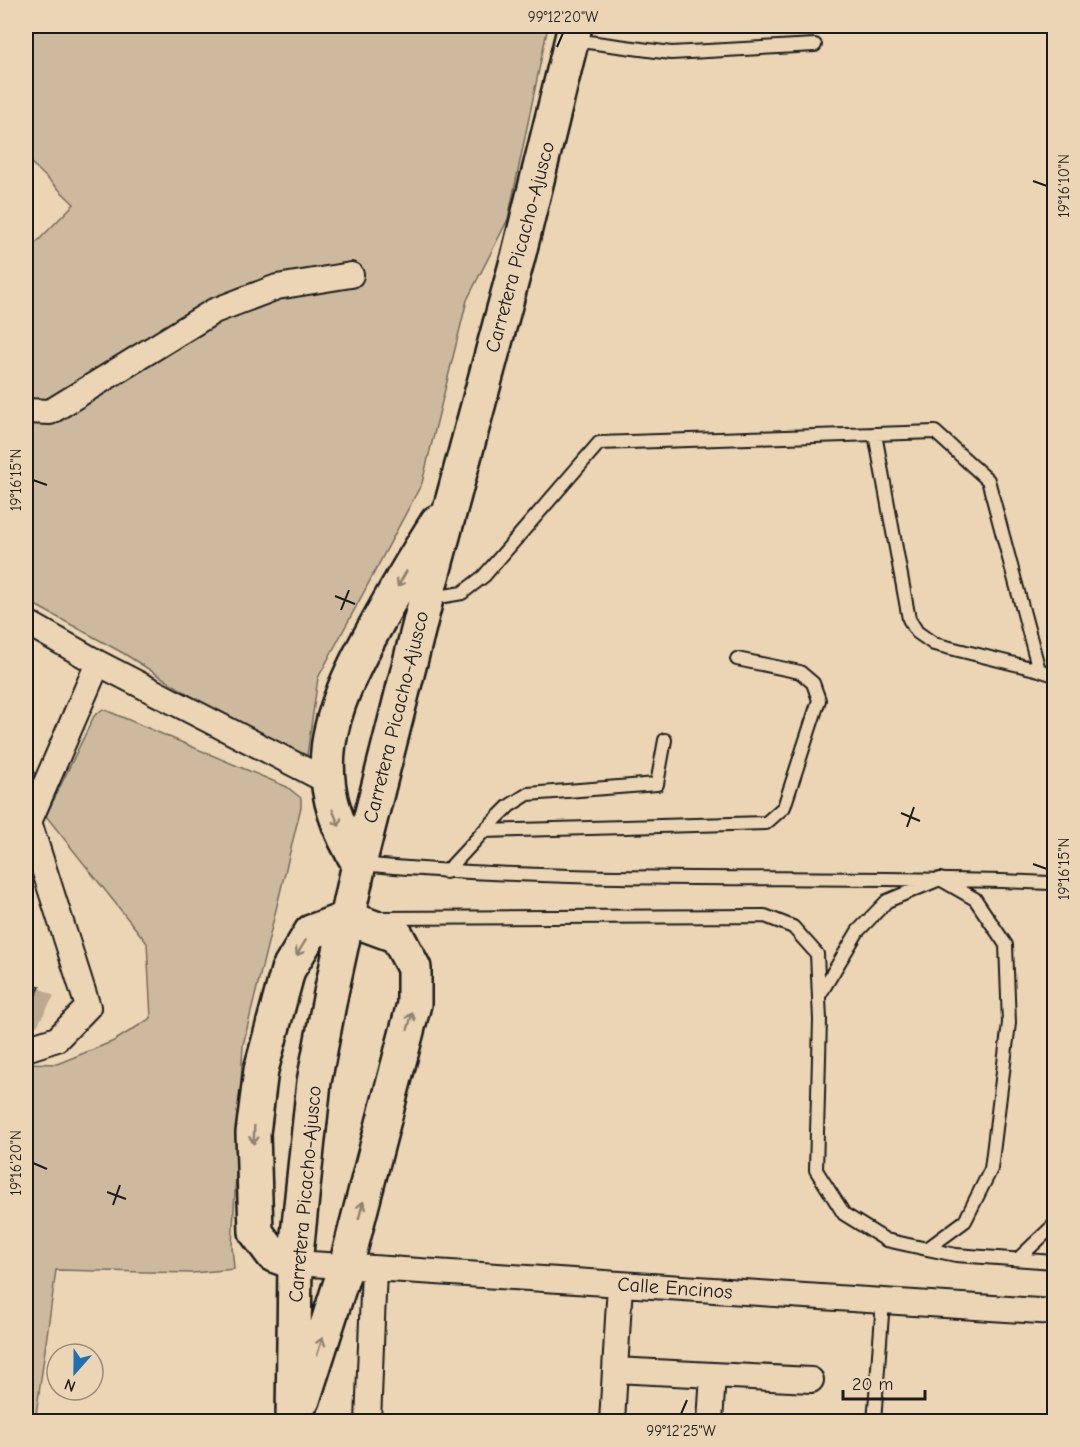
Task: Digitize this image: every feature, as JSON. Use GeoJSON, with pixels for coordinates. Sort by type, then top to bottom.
{"type":"FeatureCollection","features":[{"type":"Feature","properties":{"kind":"main road","name":"Carretera Picacho-Ajusco"},"geometry":{"type":"LineString","coordinates":[[294,1422],[295,1263],[314,1082],[359,864],[426,599],[519,256],[574,32]]}},
{"type":"Feature","properties":{"kind":"main road"},"geometry":{"type":"LineString","coordinates":[[359,864],[348,846],[331,806],[327,781],[328,739],[338,701],[356,662],[403,575],[455,493]]}},
{"type":"Feature","properties":{"kind":"main road"},"geometry":{"type":"LineString","coordinates":[[294,1422],[360,1268],[414,1004],[414,968],[398,936],[348,918],[311,932],[288,970],[261,1070],[253,1133],[256,1232],[273,1255],[295,1263]]}},
{"type":"Feature","properties":{"kind":"street"},"geometry":{"type":"LineString","coordinates":[[26,411],[50,412],[214,311],[277,287],[351,275]]}},
{"type":"Feature","properties":{"kind":"street"},"geometry":{"type":"LineString","coordinates":[[26,622],[98,663],[327,781]]}},
{"type":"Feature","properties":{"kind":"street"},"geometry":{"type":"LineString","coordinates":[[26,1049],[57,1040],[88,1007],[29,822],[98,663]]}},
{"type":"Feature","properties":{"kind":"street","name":"Calle Encinos"},"geometry":{"type":"LineString","coordinates":[[295,1263],[1054,1312]]}},
{"type":"Feature","properties":{"kind":"street"},"geometry":{"type":"LineString","coordinates":[[360,1268],[368,1422]]}},
{"type":"Feature","properties":{"kind":"street"},"geometry":{"type":"LineString","coordinates":[[612,1422],[621,1284]]}},
{"type":"Feature","properties":{"kind":"street"},"geometry":{"type":"LineString","coordinates":[[615,1370],[811,1380]]}},
{"type":"Feature","properties":{"kind":"street"},"geometry":{"type":"LineString","coordinates":[[710,1422],[713,1375]]}},
{"type":"Feature","properties":{"kind":"lane"},"geometry":{"type":"LineString","coordinates":[[574,32],[671,53],[815,45]]}},
{"type":"Feature","properties":{"kind":"lane"},"geometry":{"type":"LineString","coordinates":[[426,599],[462,593],[484,576],[599,442],[935,432],[988,480],[1039,670]]}},
{"type":"Feature","properties":{"kind":"lane"},"geometry":{"type":"LineString","coordinates":[[874,434],[909,619],[917,632],[934,644],[1054,675]]}},
{"type":"Feature","properties":{"kind":"lane"},"geometry":{"type":"LineString","coordinates":[[484,831],[766,823],[784,807],[819,700],[813,682],[800,672],[737,659]]}},
{"type":"Feature","properties":{"kind":"lane"},"geometry":{"type":"LineString","coordinates":[[446,872],[509,806],[528,795],[657,784],[664,740]]}},
{"type":"Feature","properties":{"kind":"lane"},"geometry":{"type":"LineString","coordinates":[[359,864],[446,872],[590,877],[940,879],[1054,883]]}},
{"type":"Feature","properties":{"kind":"lane"},"geometry":{"type":"LineString","coordinates":[[819,997],[858,931],[887,901],[940,879]]}},
{"type":"Feature","properties":{"kind":"lane"},"geometry":{"type":"LineString","coordinates":[[927,1249],[965,1221],[991,1169],[1009,1023],[1006,945],[975,899],[940,879]]}},
{"type":"Feature","properties":{"kind":"lane"},"geometry":{"type":"LineString","coordinates":[[348,918],[765,916],[793,927],[817,954],[819,997],[816,1170],[844,1214],[886,1240],[956,1255],[1054,1262]]}},
{"type":"Feature","properties":{"kind":"lane"},"geometry":{"type":"LineString","coordinates":[[1018,1259],[1054,1226]]}},
{"type":"Feature","properties":{"kind":"lane"},"geometry":{"type":"LineString","coordinates":[[874,1422],[883,1301]]}},
{"type":"Feature","properties":{"kind":"shaded area"},"geometry":{"type":"Polygon","coordinates":[[[26,26],[548,26],[508,219],[467,300],[422,483],[318,678],[307,755],[298,758],[258,738],[123,653],[26,600],[26,253],[74,204],[26,158],[26,26]]]}},
{"type":"Feature","properties":{"kind":"shaded area"},"geometry":{"type":"Polygon","coordinates":[[[103,709],[287,787],[301,798],[301,807],[243,1045],[232,1246],[234,1269],[193,1273],[56,1270],[35,1422],[26,1421],[26,1063],[57,1064],[114,1041],[151,1018],[147,943],[46,816],[94,716],[103,709]]]}},
{"type":"Feature","properties":{"kind":"building"},"geometry":{"type":"Polygon","coordinates":[[[26,979],[40,987],[26,1014],[26,979]]]}}]}
